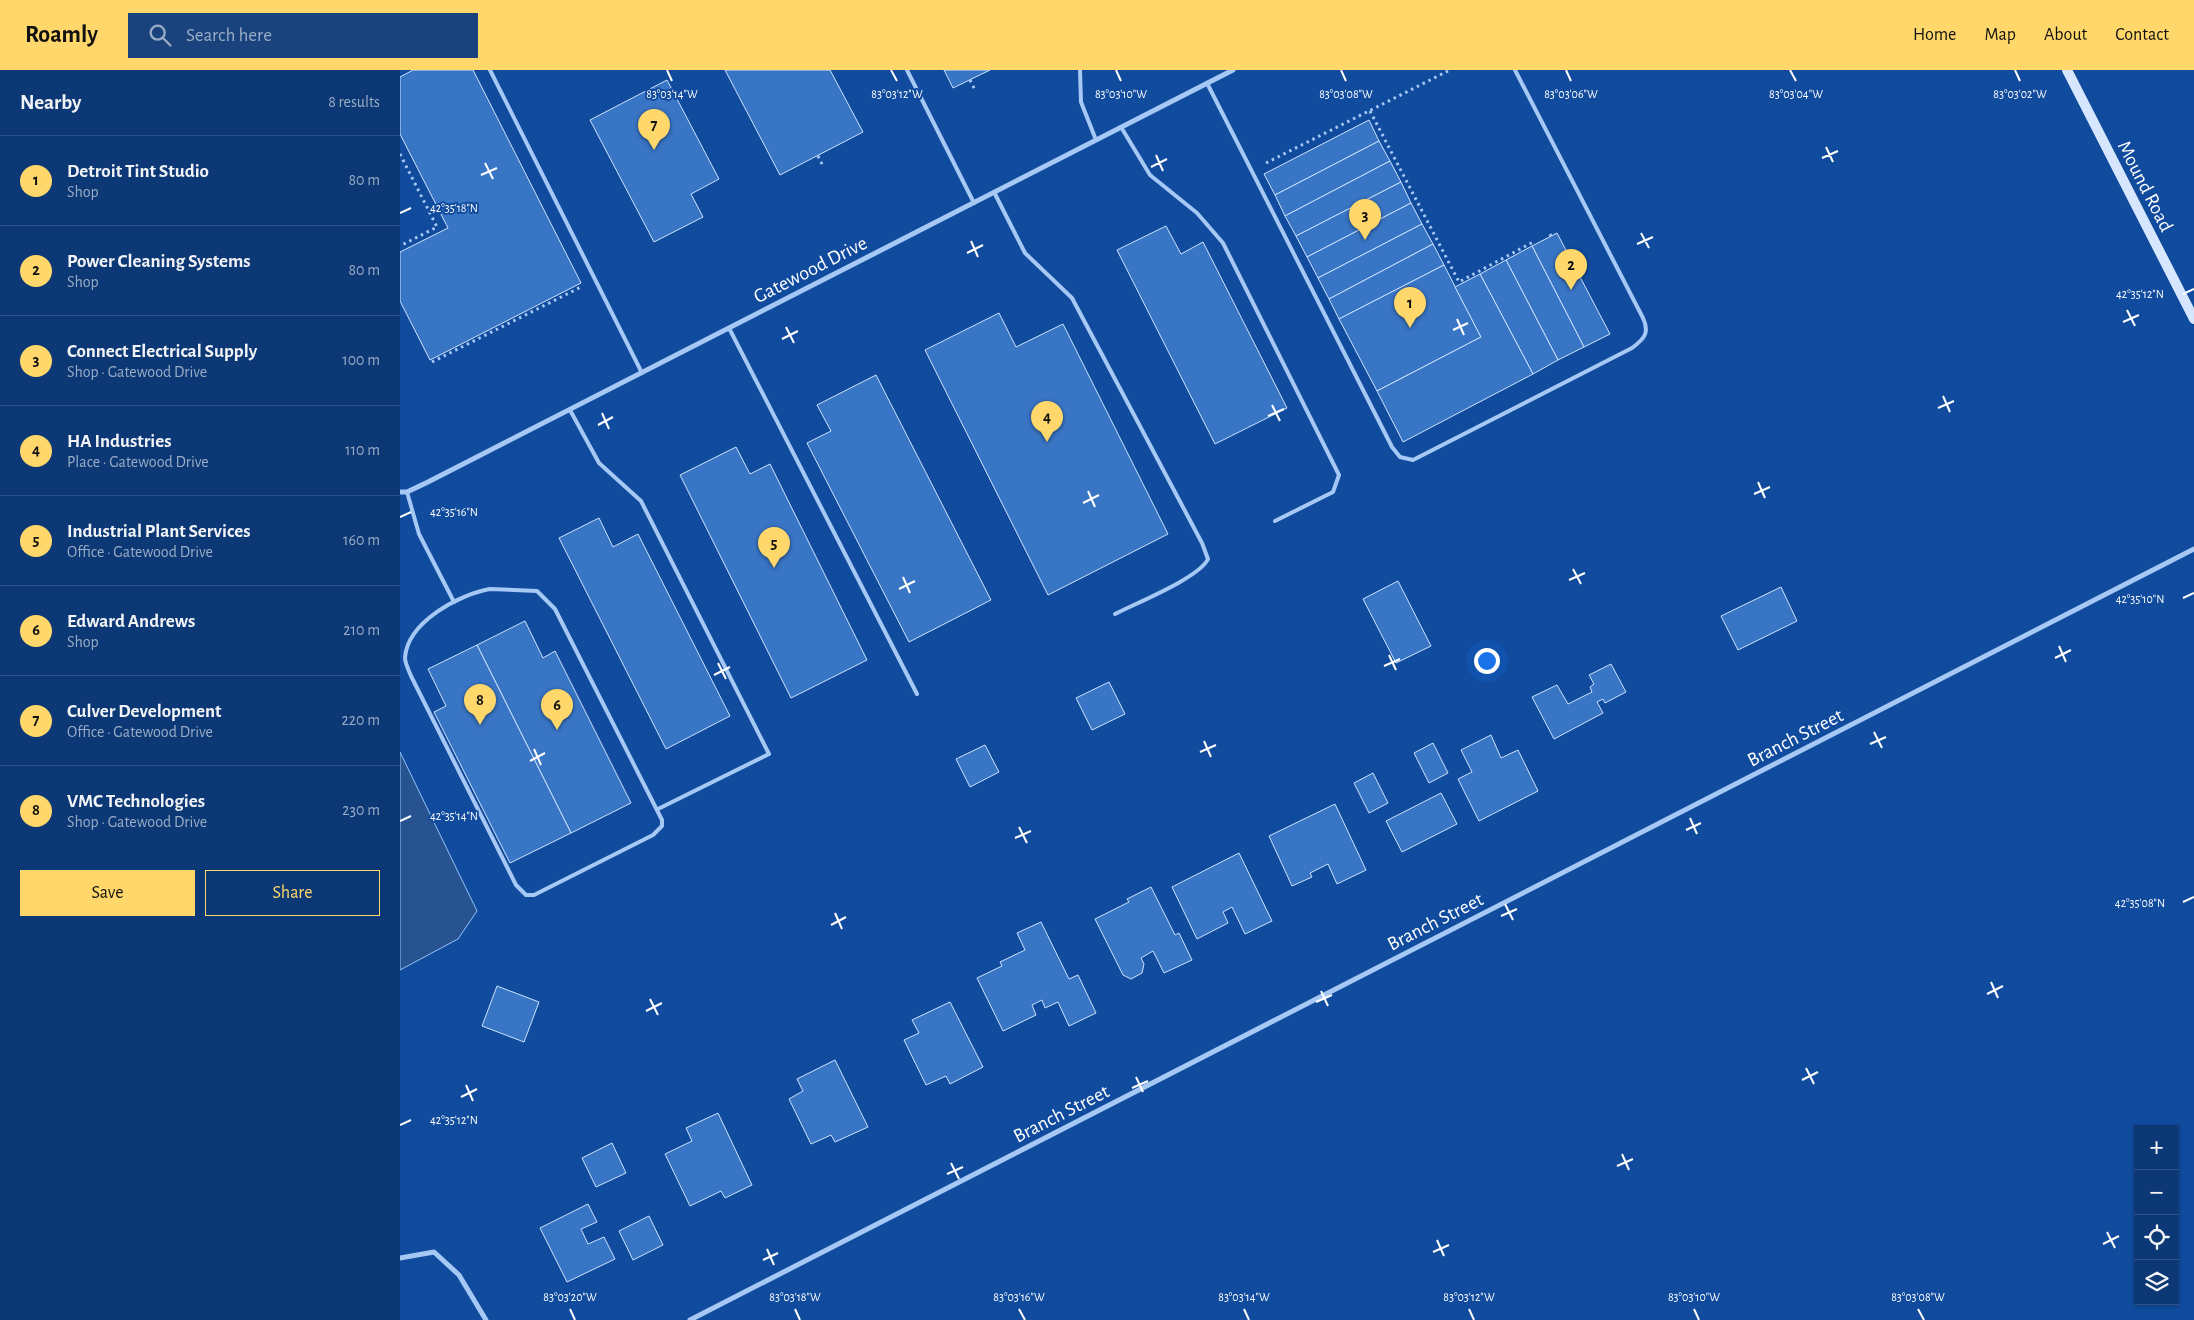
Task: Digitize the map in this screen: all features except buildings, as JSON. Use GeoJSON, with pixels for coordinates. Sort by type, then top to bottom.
{"type":"FeatureCollection","features":[{"type":"Feature","properties":{"kind":"main road","name":"Mound Road"},"geometry":{"type":"LineString","coordinates":[[2067,70],[2194,319]]}},
{"type":"Feature","properties":{"kind":"street","name":"Gatewood Drive"},"geometry":{"type":"LineString","coordinates":[[400,492],[407,492],[570,410],[1233,70]]}},
{"type":"Feature","properties":{"kind":"street","name":"Branch Street"},"geometry":{"type":"LineString","coordinates":[[690,1320],[2194,549]]}},
{"type":"Feature","properties":{"kind":"street"},"geometry":{"type":"LineString","coordinates":[[400,1258],[434,1252],[459,1276],[486,1320]]}},
{"type":"Feature","properties":{"kind":"lane"},"geometry":{"type":"LineString","coordinates":[[490,70],[642,373]]}},
{"type":"Feature","properties":{"kind":"lane"},"geometry":{"type":"LineString","coordinates":[[907,70],[974,202]]}},
{"type":"Feature","properties":{"kind":"lane"},"geometry":{"type":"LineString","coordinates":[[1080,70],[1080,102],[1096,140]]}},
{"type":"Feature","properties":{"kind":"lane"},"geometry":{"type":"LineString","coordinates":[[1207,83],[1392,447],[1400,457],[1413,460],[1632,348],[1645,335],[1647,326],[1515,70]]}},
{"type":"Feature","properties":{"kind":"lane"},"geometry":{"type":"LineString","coordinates":[[1121,127],[1150,175],[1197,213],[1223,242],[1339,475],[1333,492],[1276,521]]}},
{"type":"Feature","properties":{"kind":"lane"},"geometry":{"type":"LineString","coordinates":[[994,192],[1025,253],[1072,298],[1202,542],[1208,559],[1205,565],[1192,575],[1115,614]]}},
{"type":"Feature","properties":{"kind":"lane"},"geometry":{"type":"LineString","coordinates":[[729,328],[917,694]]}},
{"type":"Feature","properties":{"kind":"lane"},"geometry":{"type":"LineString","coordinates":[[570,410],[599,463],[641,501],[769,754],[658,810]]}},
{"type":"Feature","properties":{"kind":"lane"},"geometry":{"type":"LineString","coordinates":[[407,492],[419,534],[454,602]]}},
{"type":"Feature","properties":{"kind":"lane"},"geometry":{"type":"LineString","coordinates":[[490,589],[518,590],[537,592],[555,609],[658,810],[662,826],[653,835],[542,892],[526,895],[521,891],[508,870],[411,676],[405,658],[410,641],[419,628],[434,612],[454,602],[477,591],[490,589]]}},
{"type":"Feature","properties":{"kind":"path"},"geometry":{"type":"LineString","coordinates":[[1263,165],[1448,71]]}},
{"type":"Feature","properties":{"kind":"path"},"geometry":{"type":"LineString","coordinates":[[970,80],[975,90]]}},
{"type":"Feature","properties":{"kind":"path"},"geometry":{"type":"LineString","coordinates":[[1370,111],[1459,281]]}},
{"type":"Feature","properties":{"kind":"path"},"geometry":{"type":"LineString","coordinates":[[1371,125],[1376,122]]}},
{"type":"Feature","properties":{"kind":"path"},"geometry":{"type":"LineString","coordinates":[[400,154],[437,227],[400,246]]}},
{"type":"Feature","properties":{"kind":"path"},"geometry":{"type":"LineString","coordinates":[[1387,156],[1392,154]]}},
{"type":"Feature","properties":{"kind":"path"},"geometry":{"type":"LineString","coordinates":[[818,156],[823,166]]}},
{"type":"Feature","properties":{"kind":"path"},"geometry":{"type":"LineString","coordinates":[[1393,167],[1398,164]]}},
{"type":"Feature","properties":{"kind":"path"},"geometry":{"type":"LineString","coordinates":[[1409,198],[1414,195]]}},
{"type":"Feature","properties":{"kind":"path"},"geometry":{"type":"LineString","coordinates":[[1414,208],[1419,205]]}},
{"type":"Feature","properties":{"kind":"path"},"geometry":{"type":"LineString","coordinates":[[1430,239],[1435,237]]}},
{"type":"Feature","properties":{"kind":"path"},"geometry":{"type":"LineString","coordinates":[[1452,281],[1459,281],[1535,242]]}},
{"type":"Feature","properties":{"kind":"path"},"geometry":{"type":"LineString","coordinates":[[1436,250],[1441,247]]}},
{"type":"Feature","properties":{"kind":"path"},"geometry":{"type":"LineString","coordinates":[[432,362],[582,287]]}},
{"type":"Feature","properties":{"kind":"water"},"geometry":{"type":"Polygon","coordinates":[[[400,752],[477,911],[458,939],[400,970],[400,752]]]}},
{"type":"Feature","properties":{"kind":"place","name":"Culver Development"},"geometry":{"type":"Point","coordinates":[654,150]}},
{"type":"Feature","properties":{"kind":"place","name":"Connect Electrical Supply"},"geometry":{"type":"Point","coordinates":[1365,240]}},
{"type":"Feature","properties":{"kind":"place","name":"Power Cleaning Systems"},"geometry":{"type":"Point","coordinates":[1571,290]}},
{"type":"Feature","properties":{"kind":"place","name":"Detroit Tint Studio"},"geometry":{"type":"Point","coordinates":[1410,328]}},
{"type":"Feature","properties":{"kind":"place","name":"HA Industries"},"geometry":{"type":"Point","coordinates":[1047,442]}},
{"type":"Feature","properties":{"kind":"place","name":"Industrial Plant Services"},"geometry":{"type":"Point","coordinates":[774,568]}},
{"type":"Feature","properties":{"kind":"place","name":"VMC Technologies"},"geometry":{"type":"Point","coordinates":[480,725]}},
{"type":"Feature","properties":{"kind":"place","name":"Edward Andrews"},"geometry":{"type":"Point","coordinates":[557,730]}}]}
